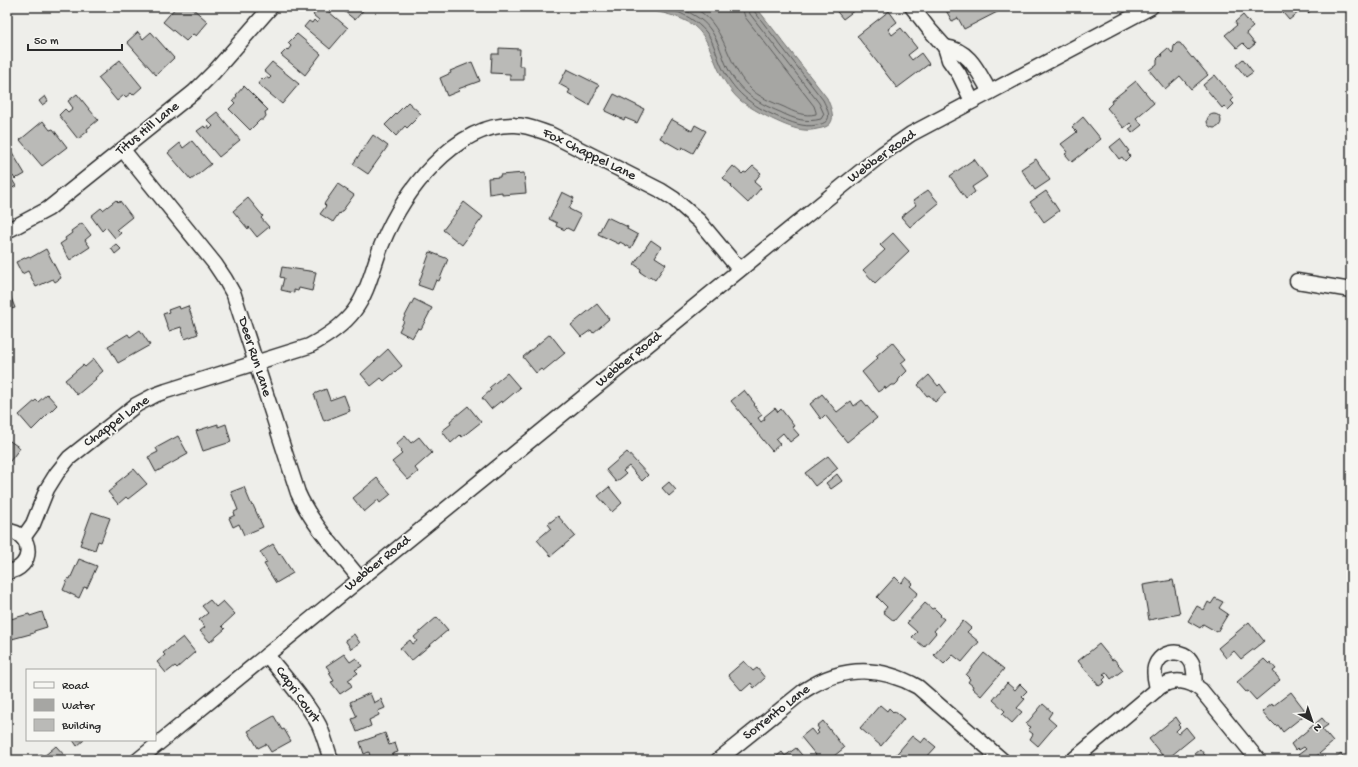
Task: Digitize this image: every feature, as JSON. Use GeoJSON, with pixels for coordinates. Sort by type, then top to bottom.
{"type":"FeatureCollection","features":[{"type":"Feature","properties":{"kind":"street","name":"Titus Hill Lane"},"geometry":{"type":"LineString","coordinates":[[7,231],[48,209],[199,87],[271,7]]}},
{"type":"Feature","properties":{"kind":"street"},"geometry":{"type":"LineString","coordinates":[[912,7],[945,47],[949,60],[959,74],[972,101]]}},
{"type":"Feature","properties":{"kind":"street","name":"Webber Road"},"geometry":{"type":"LineString","coordinates":[[138,760],[882,154],[911,134],[1152,7]]}},
{"type":"Feature","properties":{"kind":"street"},"geometry":{"type":"LineString","coordinates":[[945,47],[954,48],[968,56],[990,92]]}},
{"type":"Feature","properties":{"kind":"street","name":"Fox Chappel Lane"},"geometry":{"type":"LineString","coordinates":[[256,363],[309,346],[327,336],[341,325],[359,304],[367,288],[382,244],[391,224],[401,206],[414,188],[442,157],[458,143],[477,132],[499,126],[521,125],[536,128],[660,190],[687,209],[699,221],[739,269]]}},
{"type":"Feature","properties":{"kind":"street","name":"Deer Run Lane"},"geometry":{"type":"LineString","coordinates":[[122,150],[187,229],[225,279],[234,295],[302,503],[314,521],[360,579]]}},
{"type":"Feature","properties":{"kind":"street"},"geometry":{"type":"LineString","coordinates":[[1297,281],[1351,290]]}},
{"type":"Feature","properties":{"kind":"street","name":"Chappel Lane"},"geometry":{"type":"LineString","coordinates":[[23,538],[33,524],[47,489],[69,458],[124,413],[155,395],[256,363]]}},
{"type":"Feature","properties":{"kind":"street"},"geometry":{"type":"LineString","coordinates":[[7,531],[18,534],[23,538],[27,544],[28,550],[24,563],[19,568],[7,572]]}},
{"type":"Feature","properties":{"kind":"street"},"geometry":{"type":"LineString","coordinates":[[1157,689],[1154,673],[1156,663],[1162,656],[1171,652],[1180,653],[1190,659],[1193,668],[1195,685]]}},
{"type":"Feature","properties":{"kind":"street","name":"Capri Court"},"geometry":{"type":"LineString","coordinates":[[267,655],[300,695],[310,710],[319,726],[331,760]]}},
{"type":"Feature","properties":{"kind":"street","name":"Sorrento Lane"},"geometry":{"type":"LineString","coordinates":[[718,760],[815,683],[837,674],[873,671],[907,681],[918,687],[1002,760]]}},
{"type":"Feature","properties":{"kind":"street"},"geometry":{"type":"LineString","coordinates":[[1074,760],[1157,689],[1174,681],[1185,681],[1195,685],[1203,692],[1258,760]]}},
{"type":"Feature","properties":{"kind":"water"},"geometry":{"type":"Polygon","coordinates":[[[578,7],[756,7],[827,98],[832,111],[831,123],[822,128],[813,130],[797,129],[754,110],[741,101],[730,90],[724,80],[703,35],[688,22],[664,13],[637,9],[578,7]]]}},
{"type":"Feature","properties":{"kind":"building"},"geometry":{"type":"Polygon","coordinates":[[[176,7],[191,7],[208,22],[196,36],[193,34],[186,41],[163,22],[176,7]]]}},
{"type":"Feature","properties":{"kind":"building"},"geometry":{"type":"Polygon","coordinates":[[[319,7],[323,7],[348,28],[330,49],[304,27],[309,21],[312,23],[314,20],[317,23],[319,20],[313,15],[319,7]]]}},
{"type":"Feature","properties":{"kind":"building"},"geometry":{"type":"Polygon","coordinates":[[[339,7],[366,7],[355,20],[339,7]]]}},
{"type":"Feature","properties":{"kind":"building"},"geometry":{"type":"Polygon","coordinates":[[[833,7],[859,7],[843,19],[833,7]]]}},
{"type":"Feature","properties":{"kind":"building"},"geometry":{"type":"Polygon","coordinates":[[[944,7],[1007,7],[964,29],[958,18],[952,21],[944,7]]]}},
{"type":"Feature","properties":{"kind":"building"},"geometry":{"type":"Polygon","coordinates":[[[1278,7],[1315,7],[1308,13],[1304,8],[1289,20],[1278,7]]]}},
{"type":"Feature","properties":{"kind":"building"},"geometry":{"type":"Polygon","coordinates":[[[889,11],[897,22],[888,29],[892,35],[901,28],[917,48],[908,55],[912,60],[921,53],[929,64],[897,88],[857,36],[889,11]]]}},
{"type":"Feature","properties":{"kind":"building"},"geometry":{"type":"Polygon","coordinates":[[[1243,15],[1253,27],[1246,33],[1255,44],[1249,49],[1243,43],[1237,48],[1225,35],[1237,25],[1235,22],[1243,15]]]}},
{"type":"Feature","properties":{"kind":"building"},"geometry":{"type":"Polygon","coordinates":[[[138,32],[143,39],[151,32],[174,58],[156,75],[127,42],[138,32]]]}},
{"type":"Feature","properties":{"kind":"building"},"geometry":{"type":"Polygon","coordinates":[[[297,34],[321,54],[305,75],[281,55],[287,49],[288,50],[291,46],[288,43],[297,34]]]}},
{"type":"Feature","properties":{"kind":"building"},"geometry":{"type":"Polygon","coordinates":[[[1177,43],[1180,43],[1208,75],[1191,89],[1180,76],[1165,89],[1149,70],[1157,64],[1157,59],[1160,56],[1163,56],[1161,54],[1168,48],[1172,53],[1174,46],[1177,43]]]}},
{"type":"Feature","properties":{"kind":"building"},"geometry":{"type":"Polygon","coordinates":[[[499,48],[520,49],[519,66],[524,66],[524,80],[510,80],[510,74],[491,73],[492,54],[499,54],[499,48]]]}},
{"type":"Feature","properties":{"kind":"building"},"geometry":{"type":"Polygon","coordinates":[[[1243,59],[1253,72],[1246,77],[1236,65],[1243,59]]]}},
{"type":"Feature","properties":{"kind":"building"},"geometry":{"type":"Polygon","coordinates":[[[120,60],[142,87],[133,95],[131,93],[126,97],[124,95],[117,101],[98,78],[120,60]]]}},
{"type":"Feature","properties":{"kind":"building"},"geometry":{"type":"Polygon","coordinates":[[[272,62],[299,84],[282,104],[258,84],[262,78],[264,80],[266,77],[269,79],[271,77],[264,71],[272,62]]]}},
{"type":"Feature","properties":{"kind":"building"},"geometry":{"type":"Polygon","coordinates":[[[472,62],[480,81],[458,89],[459,91],[447,96],[440,78],[451,73],[450,71],[472,62]]]}},
{"type":"Feature","properties":{"kind":"building"},"geometry":{"type":"Polygon","coordinates":[[[567,69],[599,85],[589,105],[568,93],[570,90],[559,84],[567,69]]]}},
{"type":"Feature","properties":{"kind":"building"},"geometry":{"type":"Polygon","coordinates":[[[1215,75],[1234,98],[1231,101],[1234,104],[1228,110],[1224,106],[1222,108],[1203,85],[1215,75]]]}},
{"type":"Feature","properties":{"kind":"building"},"geometry":{"type":"Polygon","coordinates":[[[1136,81],[1154,103],[1136,118],[1142,125],[1132,133],[1129,129],[1133,126],[1130,123],[1124,128],[1107,108],[1112,103],[1111,101],[1136,81]]]}},
{"type":"Feature","properties":{"kind":"building"},"geometry":{"type":"Polygon","coordinates":[[[244,86],[268,110],[265,112],[266,116],[263,120],[260,120],[250,130],[229,109],[235,103],[233,101],[237,96],[236,95],[244,86]]]}},
{"type":"Feature","properties":{"kind":"building"},"geometry":{"type":"Polygon","coordinates":[[[77,94],[98,120],[78,139],[59,115],[65,109],[68,112],[73,108],[68,101],[77,94]]]}},
{"type":"Feature","properties":{"kind":"building"},"geometry":{"type":"Polygon","coordinates":[[[614,94],[644,109],[637,123],[625,118],[624,120],[605,111],[614,94]]]}},
{"type":"Feature","properties":{"kind":"building"},"geometry":{"type":"Polygon","coordinates":[[[45,96],[48,101],[42,105],[39,101],[45,96]]]}},
{"type":"Feature","properties":{"kind":"building"},"geometry":{"type":"Polygon","coordinates":[[[408,102],[421,114],[407,128],[405,126],[396,136],[385,125],[408,102]]]}},
{"type":"Feature","properties":{"kind":"building"},"geometry":{"type":"Polygon","coordinates":[[[217,112],[240,140],[219,157],[197,131],[208,125],[210,129],[213,126],[207,120],[217,112]]]}},
{"type":"Feature","properties":{"kind":"building"},"geometry":{"type":"Polygon","coordinates":[[[1214,114],[1219,116],[1221,121],[1219,126],[1214,128],[1209,126],[1207,121],[1209,116],[1214,114]]]}},
{"type":"Feature","properties":{"kind":"building"},"geometry":{"type":"Polygon","coordinates":[[[1083,117],[1101,139],[1072,162],[1065,154],[1068,152],[1061,144],[1077,132],[1072,127],[1083,117]]]}},
{"type":"Feature","properties":{"kind":"building"},"geometry":{"type":"Polygon","coordinates":[[[671,119],[692,131],[695,125],[706,131],[693,153],[682,147],[681,150],[660,138],[671,119]]]}},
{"type":"Feature","properties":{"kind":"building"},"geometry":{"type":"Polygon","coordinates":[[[43,121],[50,130],[53,129],[67,147],[42,166],[20,140],[43,121]]]}},
{"type":"Feature","properties":{"kind":"building"},"geometry":{"type":"Polygon","coordinates":[[[373,135],[388,146],[368,174],[353,164],[373,135]]]}},
{"type":"Feature","properties":{"kind":"building"},"geometry":{"type":"Polygon","coordinates":[[[1120,139],[1129,151],[1127,152],[1130,156],[1125,161],[1122,157],[1119,159],[1110,147],[1120,139]]]}},
{"type":"Feature","properties":{"kind":"building"},"geometry":{"type":"Polygon","coordinates":[[[192,141],[211,164],[191,180],[168,153],[180,143],[183,148],[192,141]]]}},
{"type":"Feature","properties":{"kind":"building"},"geometry":{"type":"Polygon","coordinates":[[[10,149],[25,174],[15,179],[13,176],[11,178],[16,186],[7,191],[7,151],[10,149]]]}},
{"type":"Feature","properties":{"kind":"building"},"geometry":{"type":"Polygon","coordinates":[[[974,159],[987,177],[972,187],[975,192],[966,199],[950,176],[974,159]]]}},
{"type":"Feature","properties":{"kind":"building"},"geometry":{"type":"Polygon","coordinates":[[[1036,159],[1050,180],[1035,190],[1021,169],[1036,159]]]}},
{"type":"Feature","properties":{"kind":"building"},"geometry":{"type":"Polygon","coordinates":[[[733,166],[742,174],[744,172],[746,173],[753,166],[761,173],[754,182],[761,188],[748,203],[723,178],[733,166]]]}},
{"type":"Feature","properties":{"kind":"building"},"geometry":{"type":"Polygon","coordinates":[[[524,173],[526,193],[502,195],[502,192],[489,194],[488,178],[500,177],[500,175],[524,173]]]}},
{"type":"Feature","properties":{"kind":"building"},"geometry":{"type":"Polygon","coordinates":[[[338,184],[354,195],[333,222],[320,214],[326,206],[324,204],[338,184]]]}},
{"type":"Feature","properties":{"kind":"building"},"geometry":{"type":"Polygon","coordinates":[[[928,190],[939,203],[910,227],[901,217],[916,205],[913,201],[928,190]]]}},
{"type":"Feature","properties":{"kind":"building"},"geometry":{"type":"Polygon","coordinates":[[[1046,191],[1059,211],[1044,222],[1030,202],[1046,191]]]}},
{"type":"Feature","properties":{"kind":"building"},"geometry":{"type":"Polygon","coordinates":[[[562,192],[574,198],[569,209],[581,215],[573,231],[567,228],[565,230],[556,226],[557,223],[549,219],[562,192]]]}},
{"type":"Feature","properties":{"kind":"building"},"geometry":{"type":"Polygon","coordinates":[[[248,198],[263,216],[261,218],[269,227],[257,237],[233,211],[248,198]]]}},
{"type":"Feature","properties":{"kind":"building"},"geometry":{"type":"Polygon","coordinates":[[[116,200],[119,203],[120,201],[132,217],[117,229],[121,233],[115,238],[106,227],[102,231],[91,216],[101,208],[103,210],[116,200]]]}},
{"type":"Feature","properties":{"kind":"building"},"geometry":{"type":"Polygon","coordinates":[[[464,202],[483,217],[462,245],[443,230],[464,202]]]}},
{"type":"Feature","properties":{"kind":"building"},"geometry":{"type":"Polygon","coordinates":[[[607,217],[628,227],[627,229],[638,235],[631,248],[620,242],[619,244],[598,234],[607,217]]]}},
{"type":"Feature","properties":{"kind":"building"},"geometry":{"type":"Polygon","coordinates":[[[82,223],[91,235],[85,240],[90,247],[70,260],[60,244],[72,233],[71,231],[82,223]]]}},
{"type":"Feature","properties":{"kind":"building"},"geometry":{"type":"Polygon","coordinates":[[[893,233],[909,251],[875,283],[863,270],[885,250],[880,245],[893,233]]]}},
{"type":"Feature","properties":{"kind":"building"},"geometry":{"type":"Polygon","coordinates":[[[651,240],[661,247],[655,257],[666,264],[655,280],[640,272],[641,269],[634,264],[651,240]]]}},
{"type":"Feature","properties":{"kind":"building"},"geometry":{"type":"Polygon","coordinates":[[[116,244],[121,249],[115,254],[111,248],[116,244]]]}},
{"type":"Feature","properties":{"kind":"building"},"geometry":{"type":"Polygon","coordinates":[[[46,249],[61,278],[55,282],[53,279],[36,287],[28,271],[22,274],[16,262],[29,256],[30,258],[46,249]]]}},
{"type":"Feature","properties":{"kind":"building"},"geometry":{"type":"Polygon","coordinates":[[[430,252],[448,259],[439,281],[436,280],[432,290],[418,285],[430,252]]]}},
{"type":"Feature","properties":{"kind":"building"},"geometry":{"type":"Polygon","coordinates":[[[282,267],[316,272],[312,291],[299,288],[298,291],[294,290],[294,293],[281,290],[284,278],[280,277],[282,267]]]}},
{"type":"Feature","properties":{"kind":"building"},"geometry":{"type":"Polygon","coordinates":[[[7,287],[15,308],[7,310],[7,287]]]}},
{"type":"Feature","properties":{"kind":"building"},"geometry":{"type":"Polygon","coordinates":[[[414,299],[432,308],[421,329],[418,328],[412,338],[399,331],[414,299]]]}},
{"type":"Feature","properties":{"kind":"building"},"geometry":{"type":"Polygon","coordinates":[[[597,304],[609,319],[593,333],[591,330],[581,337],[571,325],[597,304]]]}},
{"type":"Feature","properties":{"kind":"building"},"geometry":{"type":"Polygon","coordinates":[[[179,306],[180,309],[188,306],[198,334],[185,339],[181,327],[169,331],[163,314],[169,312],[168,310],[179,306]]]}},
{"type":"Feature","properties":{"kind":"building"},"geometry":{"type":"Polygon","coordinates":[[[140,330],[150,345],[118,363],[108,346],[128,334],[130,337],[140,330]]]}},
{"type":"Feature","properties":{"kind":"building"},"geometry":{"type":"Polygon","coordinates":[[[550,334],[565,353],[543,371],[541,369],[536,373],[523,357],[550,334]]]}},
{"type":"Feature","properties":{"kind":"building"},"geometry":{"type":"Polygon","coordinates":[[[892,342],[906,359],[901,363],[907,371],[895,385],[891,385],[886,389],[885,387],[878,392],[862,372],[878,358],[876,356],[892,342]]]}},
{"type":"Feature","properties":{"kind":"building"},"geometry":{"type":"Polygon","coordinates":[[[388,349],[402,366],[384,381],[381,378],[371,386],[361,374],[388,349]]]}},
{"type":"Feature","properties":{"kind":"building"},"geometry":{"type":"Polygon","coordinates":[[[94,359],[103,371],[77,395],[65,380],[83,365],[85,367],[94,359]]]}},
{"type":"Feature","properties":{"kind":"building"},"geometry":{"type":"Polygon","coordinates":[[[507,373],[520,388],[502,403],[501,401],[491,409],[482,398],[491,390],[489,388],[507,373]]]}},
{"type":"Feature","properties":{"kind":"building"},"geometry":{"type":"Polygon","coordinates":[[[929,375],[938,386],[940,384],[946,392],[935,402],[929,395],[927,396],[918,385],[929,375]]]}},
{"type":"Feature","properties":{"kind":"building"},"geometry":{"type":"Polygon","coordinates":[[[326,389],[330,400],[344,395],[350,411],[324,421],[314,394],[326,389]]]}},
{"type":"Feature","properties":{"kind":"building"},"geometry":{"type":"Polygon","coordinates":[[[744,390],[762,415],[758,418],[761,422],[765,419],[764,417],[775,408],[778,412],[781,409],[794,426],[792,427],[799,435],[790,442],[783,433],[776,439],[780,444],[772,451],[731,401],[744,390]]]}},
{"type":"Feature","properties":{"kind":"building"},"geometry":{"type":"Polygon","coordinates":[[[47,394],[57,405],[32,430],[19,415],[36,400],[38,402],[47,394]]]}},
{"type":"Feature","properties":{"kind":"building"},"geometry":{"type":"Polygon","coordinates":[[[822,394],[837,412],[851,401],[854,406],[862,400],[877,418],[847,442],[825,415],[821,419],[810,404],[822,394]]]}},
{"type":"Feature","properties":{"kind":"building"},"geometry":{"type":"Polygon","coordinates":[[[468,406],[481,422],[462,437],[460,435],[451,443],[442,431],[451,424],[450,421],[468,406]]]}},
{"type":"Feature","properties":{"kind":"building"},"geometry":{"type":"Polygon","coordinates":[[[218,424],[218,427],[226,424],[231,442],[203,451],[196,431],[218,424]]]}},
{"type":"Feature","properties":{"kind":"building"},"geometry":{"type":"Polygon","coordinates":[[[178,436],[188,454],[156,472],[148,457],[158,452],[156,448],[178,436]]]}},
{"type":"Feature","properties":{"kind":"building"},"geometry":{"type":"Polygon","coordinates":[[[405,436],[411,443],[419,437],[432,453],[415,468],[418,472],[408,480],[392,462],[402,454],[400,452],[402,451],[396,444],[405,436]]]}},
{"type":"Feature","properties":{"kind":"building"},"geometry":{"type":"Polygon","coordinates":[[[7,439],[20,448],[7,465],[7,439]]]}},
{"type":"Feature","properties":{"kind":"building"},"geometry":{"type":"Polygon","coordinates":[[[627,452],[648,475],[642,481],[629,466],[623,471],[626,474],[616,482],[606,470],[627,452]]]}},
{"type":"Feature","properties":{"kind":"building"},"geometry":{"type":"Polygon","coordinates":[[[828,456],[838,468],[815,486],[805,473],[828,456]]]}},
{"type":"Feature","properties":{"kind":"building"},"geometry":{"type":"Polygon","coordinates":[[[134,469],[147,484],[128,499],[126,497],[118,504],[108,492],[117,485],[115,484],[134,469]]]}},
{"type":"Feature","properties":{"kind":"building"},"geometry":{"type":"Polygon","coordinates":[[[837,474],[842,481],[831,489],[826,483],[837,474]]]}},
{"type":"Feature","properties":{"kind":"building"},"geometry":{"type":"Polygon","coordinates":[[[377,478],[391,494],[380,503],[378,500],[364,512],[353,498],[377,478]]]}},
{"type":"Feature","properties":{"kind":"building"},"geometry":{"type":"Polygon","coordinates":[[[669,482],[676,490],[669,496],[662,488],[669,482]]]}},
{"type":"Feature","properties":{"kind":"building"},"geometry":{"type":"Polygon","coordinates":[[[244,487],[263,527],[244,535],[239,524],[233,527],[229,518],[235,515],[234,512],[238,510],[231,492],[244,487]]]}},
{"type":"Feature","properties":{"kind":"building"},"geometry":{"type":"Polygon","coordinates":[[[609,487],[622,503],[612,512],[598,496],[609,487]]]}},
{"type":"Feature","properties":{"kind":"building"},"geometry":{"type":"Polygon","coordinates":[[[92,512],[110,518],[101,542],[98,541],[95,550],[80,545],[92,512]]]}},
{"type":"Feature","properties":{"kind":"building"},"geometry":{"type":"Polygon","coordinates":[[[558,516],[575,536],[551,556],[537,540],[551,528],[548,524],[558,516]]]}},
{"type":"Feature","properties":{"kind":"building"},"geometry":{"type":"Polygon","coordinates":[[[273,544],[293,573],[276,583],[264,564],[267,563],[260,552],[273,544]]]}},
{"type":"Feature","properties":{"kind":"building"},"geometry":{"type":"Polygon","coordinates":[[[79,559],[97,566],[87,588],[84,587],[79,598],[63,590],[79,559]]]}},
{"type":"Feature","properties":{"kind":"building"},"geometry":{"type":"Polygon","coordinates":[[[895,577],[901,583],[906,577],[913,583],[910,586],[918,593],[894,621],[883,612],[887,607],[877,597],[895,577]]]}},
{"type":"Feature","properties":{"kind":"building"},"geometry":{"type":"Polygon","coordinates":[[[1173,580],[1180,614],[1149,620],[1143,585],[1173,580]]]}},
{"type":"Feature","properties":{"kind":"building"},"geometry":{"type":"Polygon","coordinates":[[[1215,598],[1223,602],[1219,608],[1228,614],[1217,632],[1203,624],[1200,628],[1188,621],[1197,606],[1204,610],[1208,602],[1211,604],[1215,598]]]}},
{"type":"Feature","properties":{"kind":"building"},"geometry":{"type":"Polygon","coordinates":[[[210,600],[216,607],[223,601],[235,614],[222,626],[225,629],[210,642],[200,631],[205,627],[199,620],[208,613],[202,606],[210,600]]]}},
{"type":"Feature","properties":{"kind":"building"},"geometry":{"type":"Polygon","coordinates":[[[925,603],[932,609],[934,608],[944,619],[934,631],[936,633],[924,647],[912,637],[917,632],[907,623],[925,603]]]}},
{"type":"Feature","properties":{"kind":"building"},"geometry":{"type":"Polygon","coordinates":[[[42,612],[47,627],[34,631],[34,633],[12,639],[7,620],[29,614],[30,616],[42,612]]]}},
{"type":"Feature","properties":{"kind":"building"},"geometry":{"type":"Polygon","coordinates":[[[437,617],[448,630],[411,661],[400,648],[410,640],[413,644],[417,641],[414,637],[437,617]]]}},
{"type":"Feature","properties":{"kind":"building"},"geometry":{"type":"Polygon","coordinates":[[[963,621],[971,628],[967,632],[979,642],[962,662],[953,655],[944,664],[934,655],[963,621]]]}},
{"type":"Feature","properties":{"kind":"building"},"geometry":{"type":"Polygon","coordinates":[[[1249,622],[1264,641],[1241,659],[1234,651],[1226,658],[1218,648],[1249,622]]]}},
{"type":"Feature","properties":{"kind":"building"},"geometry":{"type":"Polygon","coordinates":[[[354,634],[360,643],[351,649],[345,640],[354,634]]]}},
{"type":"Feature","properties":{"kind":"building"},"geometry":{"type":"Polygon","coordinates":[[[183,637],[195,652],[177,668],[175,666],[166,673],[157,662],[165,655],[163,653],[183,637]]]}},
{"type":"Feature","properties":{"kind":"building"},"geometry":{"type":"Polygon","coordinates":[[[1099,644],[1112,660],[1114,659],[1123,670],[1111,679],[1106,672],[1103,674],[1106,677],[1103,680],[1105,682],[1099,686],[1078,661],[1099,644]]]}},
{"type":"Feature","properties":{"kind":"building"},"geometry":{"type":"Polygon","coordinates":[[[984,653],[1004,669],[981,696],[972,688],[973,686],[968,682],[970,679],[966,675],[984,653]]]}},
{"type":"Feature","properties":{"kind":"building"},"geometry":{"type":"Polygon","coordinates":[[[344,654],[350,662],[356,658],[362,666],[355,670],[358,673],[348,680],[352,686],[340,694],[331,682],[334,681],[329,673],[331,672],[326,666],[344,654]]]}},
{"type":"Feature","properties":{"kind":"building"},"geometry":{"type":"Polygon","coordinates":[[[1264,659],[1269,664],[1270,662],[1276,669],[1273,671],[1280,680],[1256,700],[1237,682],[1264,659]]]}},
{"type":"Feature","properties":{"kind":"building"},"geometry":{"type":"Polygon","coordinates":[[[744,661],[753,671],[757,668],[765,678],[754,688],[751,683],[742,691],[728,675],[744,661]]]}},
{"type":"Feature","properties":{"kind":"building"},"geometry":{"type":"Polygon","coordinates":[[[1007,683],[1015,690],[1020,684],[1027,691],[1022,696],[1025,699],[1017,708],[1022,712],[1012,723],[1002,714],[1005,711],[993,700],[1007,683]]]}},
{"type":"Feature","properties":{"kind":"building"},"geometry":{"type":"Polygon","coordinates":[[[1291,692],[1307,713],[1283,732],[1278,725],[1276,726],[1272,722],[1271,723],[1262,712],[1272,704],[1273,706],[1291,692]]]}},
{"type":"Feature","properties":{"kind":"building"},"geometry":{"type":"Polygon","coordinates":[[[370,693],[374,703],[381,699],[385,708],[378,711],[379,715],[369,720],[371,726],[357,732],[352,719],[357,717],[350,702],[370,693]]]}},
{"type":"Feature","properties":{"kind":"building"},"geometry":{"type":"Polygon","coordinates":[[[1043,704],[1052,712],[1048,718],[1056,725],[1038,746],[1030,739],[1033,734],[1028,730],[1031,727],[1026,724],[1043,704]]]}},
{"type":"Feature","properties":{"kind":"building"},"geometry":{"type":"Polygon","coordinates":[[[880,705],[887,711],[889,708],[904,719],[881,746],[860,728],[880,705]]]}},
{"type":"Feature","properties":{"kind":"building"},"geometry":{"type":"Polygon","coordinates":[[[274,716],[282,730],[284,729],[291,741],[271,752],[266,744],[258,748],[248,731],[274,716]]]}},
{"type":"Feature","properties":{"kind":"building"},"geometry":{"type":"Polygon","coordinates":[[[1176,717],[1180,723],[1178,725],[1180,727],[1176,731],[1178,734],[1186,727],[1194,737],[1166,760],[1149,739],[1176,717]]]}},
{"type":"Feature","properties":{"kind":"building"},"geometry":{"type":"Polygon","coordinates":[[[1322,718],[1328,725],[1322,729],[1333,742],[1312,760],[1302,760],[1298,755],[1306,749],[1304,747],[1299,750],[1297,748],[1295,750],[1291,744],[1322,718]]]}},
{"type":"Feature","properties":{"kind":"building"},"geometry":{"type":"Polygon","coordinates":[[[823,721],[844,748],[829,760],[820,760],[801,737],[811,729],[816,735],[819,733],[817,731],[819,729],[817,726],[823,721]]]}},
{"type":"Feature","properties":{"kind":"building"},"geometry":{"type":"Polygon","coordinates":[[[385,733],[389,745],[395,743],[398,752],[392,754],[394,760],[371,760],[369,752],[364,754],[360,742],[385,733]]]}},
{"type":"Feature","properties":{"kind":"building"},"geometry":{"type":"Polygon","coordinates":[[[912,736],[921,743],[925,738],[936,747],[924,760],[896,760],[893,758],[912,736]]]}},
{"type":"Feature","properties":{"kind":"building"},"geometry":{"type":"Polygon","coordinates":[[[74,741],[83,741],[77,746],[74,741]]]}},
{"type":"Feature","properties":{"kind":"building"},"geometry":{"type":"Polygon","coordinates":[[[56,746],[66,757],[62,760],[34,760],[41,754],[43,757],[56,746]]]}},
{"type":"Feature","properties":{"kind":"building"},"geometry":{"type":"Polygon","coordinates":[[[796,748],[806,760],[772,760],[782,752],[785,756],[796,748]]]}},
{"type":"Feature","properties":{"kind":"building"},"geometry":{"type":"Polygon","coordinates":[[[1200,749],[1208,759],[1211,757],[1213,760],[1187,760],[1200,749]]]}},
{"type":"Feature","properties":{"kind":"building"},"geometry":{"type":"Polygon","coordinates":[[[1341,754],[1345,760],[1333,760],[1341,754]]]}},
{"type":"Feature","properties":{"kind":"building"},"geometry":{"type":"Polygon","coordinates":[[[432,755],[436,760],[426,760],[432,755]]]}}]}
